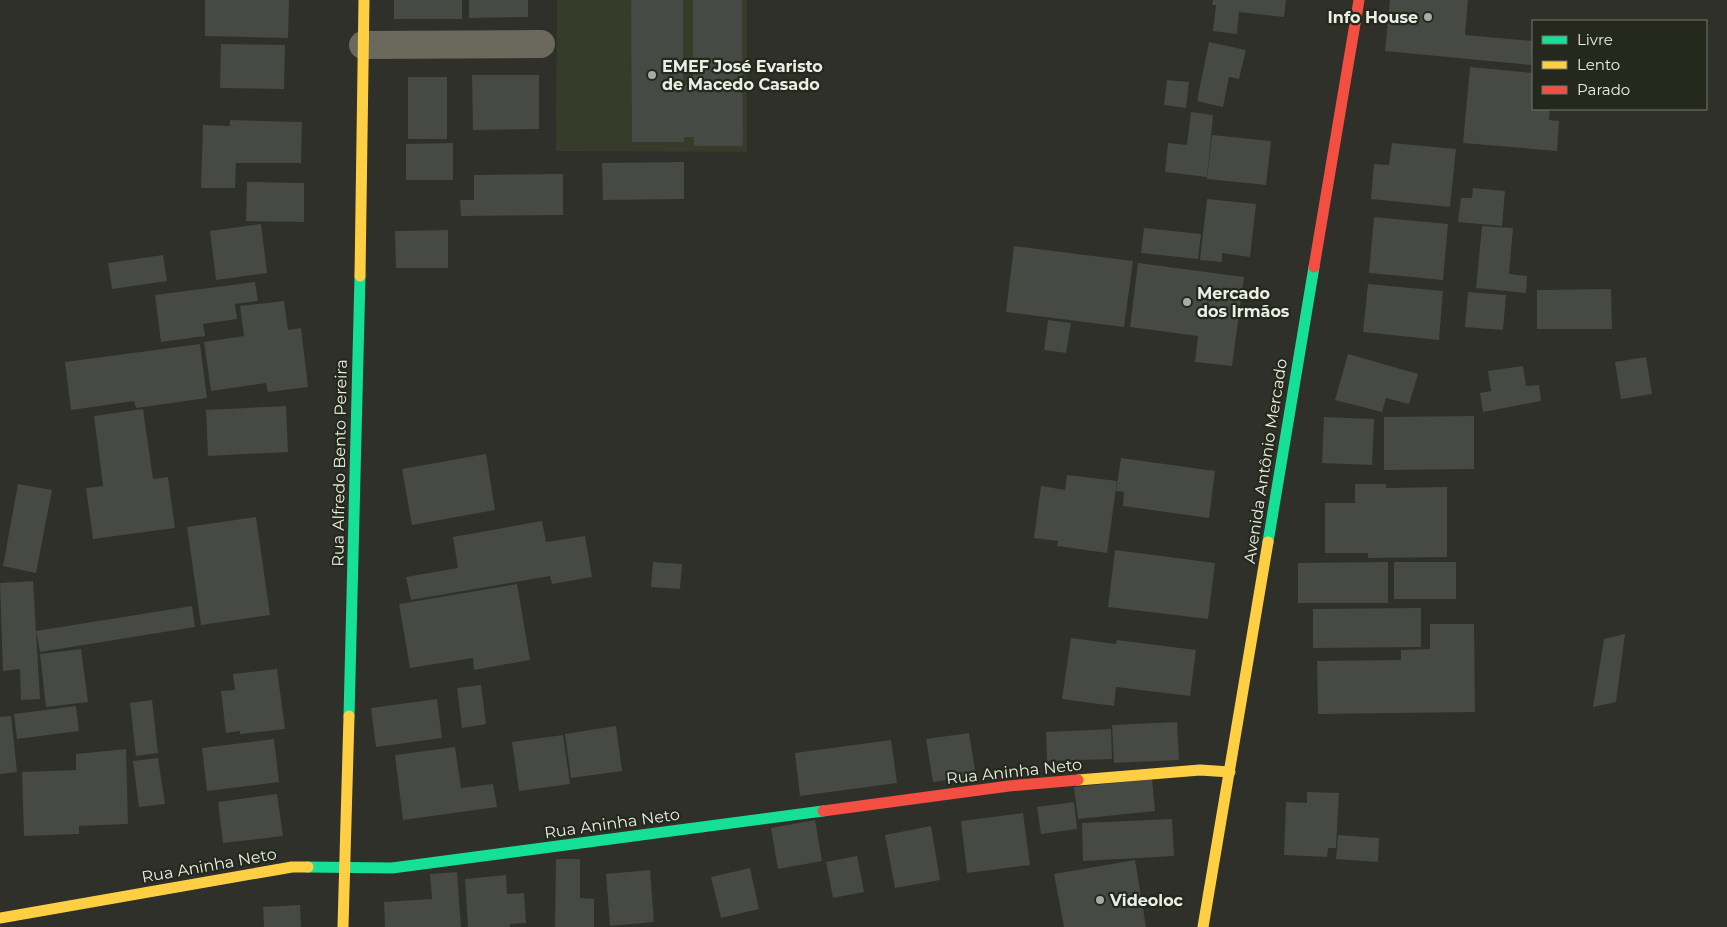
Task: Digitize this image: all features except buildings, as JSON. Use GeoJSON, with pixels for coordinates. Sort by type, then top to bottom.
{"type":"FeatureCollection","features":[{"type":"Feature","properties":{"kind":"street","name":"Rua Alfredo Bento Pereira"},"geometry":{"type":"LineString","coordinates":[[343,927],[359,327],[364,0]]}},
{"type":"Feature","properties":{"kind":"street","name":"Avenida Antônio Mercado"},"geometry":{"type":"LineString","coordinates":[[1204,927],[1358,0]]}},
{"type":"Feature","properties":{"kind":"street"},"geometry":{"type":"LineString","coordinates":[[363,45],[541,44]]}},
{"type":"Feature","properties":{"kind":"street","name":"Rua Aninha Neto"},"geometry":{"type":"LineString","coordinates":[[0,918],[292,867],[392,868],[1009,786],[1190,771],[1230,772]]}},
{"type":"Feature","properties":{"kind":"shaded area","name":"EMEF José Evaristo de Macedo Casado"},"geometry":{"type":"Polygon","coordinates":[[[557,0],[747,0],[747,152],[556,151],[557,0]]]}},
{"type":"Feature","properties":{"kind":"traffic: fast"},"geometry":{"type":"LineString","coordinates":[[1268,542],[1314,267]]}},
{"type":"Feature","properties":{"kind":"traffic: fast"},"geometry":{"type":"LineString","coordinates":[[349,716],[360,276]]}},
{"type":"Feature","properties":{"kind":"traffic: fast"},"geometry":{"type":"LineString","coordinates":[[308,867],[392,868],[823,811]]}},
{"type":"Feature","properties":{"kind":"traffic: slow"},"geometry":{"type":"LineString","coordinates":[[360,276],[364,0]]}},
{"type":"Feature","properties":{"kind":"traffic: slow"},"geometry":{"type":"LineString","coordinates":[[1203,927],[1268,542]]}},
{"type":"Feature","properties":{"kind":"traffic: slow"},"geometry":{"type":"LineString","coordinates":[[343,927],[349,716]]}},
{"type":"Feature","properties":{"kind":"traffic: slow"},"geometry":{"type":"LineString","coordinates":[[1078,780],[1200,770],[1230,772]]}},
{"type":"Feature","properties":{"kind":"traffic: slow"},"geometry":{"type":"LineString","coordinates":[[0,918],[292,867],[308,867]]}},
{"type":"Feature","properties":{"kind":"traffic: jam"},"geometry":{"type":"LineString","coordinates":[[1314,267],[1359,0]]}},
{"type":"Feature","properties":{"kind":"traffic: jam"},"geometry":{"type":"LineString","coordinates":[[823,811],[1009,786],[1078,780]]}},
{"type":"Feature","properties":{"kind":"place","name":"Info House"},"geometry":{"type":"Point","coordinates":[1428,17]}},
{"type":"Feature","properties":{"kind":"place","name":"EMEF José Evaristo de Macedo Casado"},"geometry":{"type":"Point","coordinates":[652,75]}},
{"type":"Feature","properties":{"kind":"place","name":"Mercado dos Irmãos"},"geometry":{"type":"Point","coordinates":[1187,302]}},
{"type":"Feature","properties":{"kind":"place","name":"Videoloc"},"geometry":{"type":"Point","coordinates":[1100,900]}}]}
